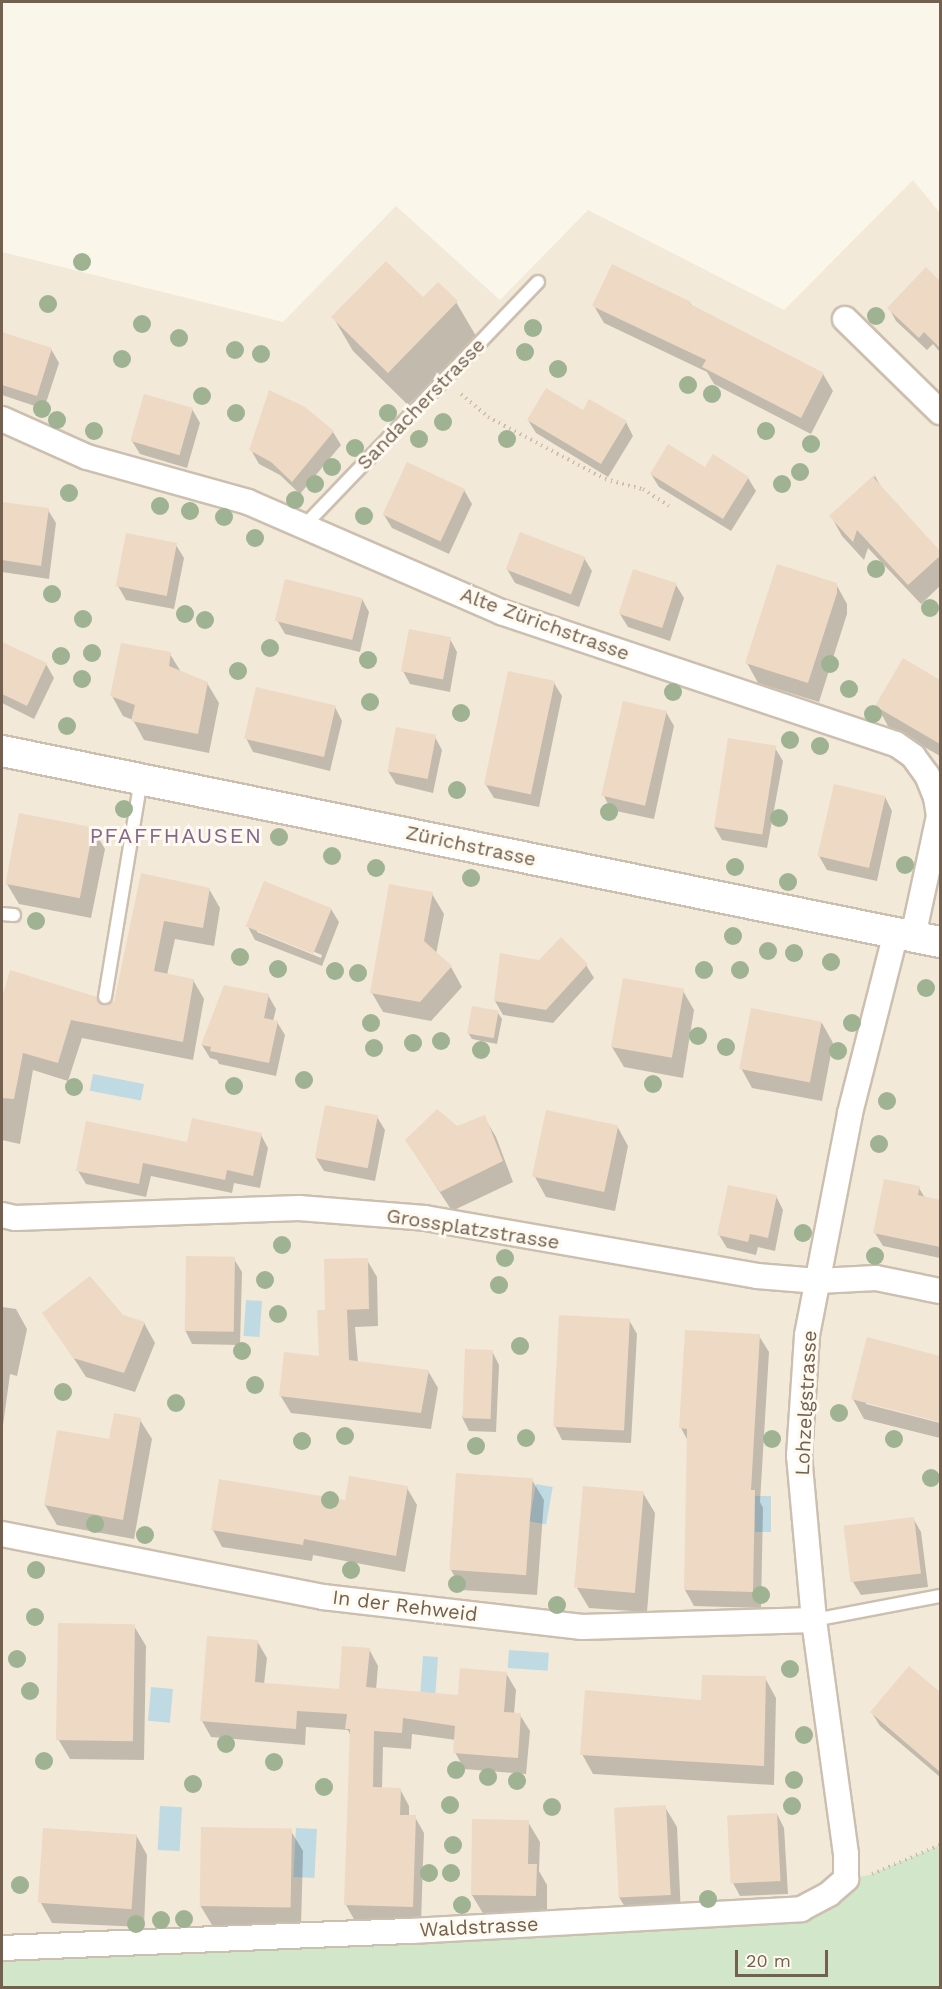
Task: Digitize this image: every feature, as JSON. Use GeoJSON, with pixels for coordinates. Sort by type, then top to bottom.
{"type":"FeatureCollection","features":[{"type":"Feature","properties":{"kind":"street"},"geometry":{"type":"LineString","coordinates":[[845,319],[940,412]]}},
{"type":"Feature","properties":{"kind":"street","name":"Alte Zürichstrasse"},"geometry":{"type":"LineString","coordinates":[[2,419],[87,457],[248,502],[501,612],[896,744],[913,756],[927,775],[936,797],[939,816],[917,937]]}},
{"type":"Feature","properties":{"kind":"street","name":"Zürichstrasse"},"geometry":{"type":"LineString","coordinates":[[2,752],[141,778],[917,937]]}},
{"type":"Feature","properties":{"kind":"street","name":"Lohzelgstrasse"},"geometry":{"type":"LineString","coordinates":[[846,1879],[846,1854],[814,1620],[799,1456],[807,1335],[850,1113],[917,937]]}},
{"type":"Feature","properties":{"kind":"street","name":"Grossplatzstrasse"},"geometry":{"type":"LineString","coordinates":[[2,1215],[15,1218],[299,1208],[425,1218],[757,1276],[818,1281],[876,1278],[940,1291]]}},
{"type":"Feature","properties":{"kind":"street","name":"In der Rehweid"},"geometry":{"type":"LineString","coordinates":[[2,1534],[323,1597],[582,1627],[814,1620]]}},
{"type":"Feature","properties":{"kind":"street","name":"Waldstrasse"},"geometry":{"type":"LineString","coordinates":[[2,1948],[411,1931],[801,1909],[829,1894],[846,1879]]}},
{"type":"Feature","properties":{"kind":"lane","name":"Sandacherstrasse"},"geometry":{"type":"LineString","coordinates":[[304,526],[538,282]]}},
{"type":"Feature","properties":{"kind":"lane"},"geometry":{"type":"LineString","coordinates":[[105,998],[141,778]]}},
{"type":"Feature","properties":{"kind":"lane"},"geometry":{"type":"LineString","coordinates":[[2,914],[15,915]]}},
{"type":"Feature","properties":{"kind":"lane"},"geometry":{"type":"LineString","coordinates":[[814,1620],[940,1596]]}},
{"type":"Feature","properties":{"kind":"path"},"geometry":{"type":"LineString","coordinates":[[445,379],[488,417],[605,479],[644,489],[669,506]]}},
{"type":"Feature","properties":{"kind":"path"},"geometry":{"type":"LineString","coordinates":[[846,1879],[869,1875],[940,1845]]}},
{"type":"Feature","properties":{"kind":"shaded area"},"geometry":{"type":"Polygon","coordinates":[[[913,180],[940,213],[940,1845],[869,1875],[846,1879],[801,1909],[2,1948],[2,252],[283,322],[396,206],[500,300],[588,210],[784,310],[913,180]]]}},
{"type":"Feature","properties":{"kind":"green space"},"geometry":{"type":"Polygon","coordinates":[[[940,1845],[940,1987],[2,1988],[2,1948],[801,1909],[846,1879],[869,1875],[940,1845]]]}},
{"type":"Feature","properties":{"kind":"water"},"geometry":{"type":"Polygon","coordinates":[[[93,1074],[144,1084],[141,1101],[90,1091],[93,1074]]]}},
{"type":"Feature","properties":{"kind":"water"},"geometry":{"type":"Polygon","coordinates":[[[246,1300],[262,1301],[259,1337],[243,1336],[246,1300]]]}},
{"type":"Feature","properties":{"kind":"water"},"geometry":{"type":"Polygon","coordinates":[[[536,1484],[553,1487],[546,1524],[529,1521],[536,1484]]]}},
{"type":"Feature","properties":{"kind":"water"},"geometry":{"type":"Polygon","coordinates":[[[755,1496],[771,1496],[771,1532],[755,1532],[755,1496]]]}},
{"type":"Feature","properties":{"kind":"water"},"geometry":{"type":"Polygon","coordinates":[[[509,1650],[549,1653],[548,1671],[508,1668],[509,1650]]]}},
{"type":"Feature","properties":{"kind":"water"},"geometry":{"type":"Polygon","coordinates":[[[423,1656],[438,1657],[435,1703],[420,1702],[423,1656]]]}},
{"type":"Feature","properties":{"kind":"water"},"geometry":{"type":"Polygon","coordinates":[[[151,1687],[173,1689],[170,1723],[148,1721],[151,1687]]]}},
{"type":"Feature","properties":{"kind":"water"},"geometry":{"type":"Polygon","coordinates":[[[160,1806],[182,1807],[180,1851],[158,1850],[160,1806]]]}},
{"type":"Feature","properties":{"kind":"water"},"geometry":{"type":"Polygon","coordinates":[[[296,1828],[317,1829],[314,1878],[293,1877],[296,1828]]]}},
{"type":"Feature","properties":{"kind":"building"},"geometry":{"type":"Polygon","coordinates":[[[386,261],[423,297],[438,282],[458,301],[388,373],[331,317],[386,261]]]}},
{"type":"Feature","properties":{"kind":"building"},"geometry":{"type":"Polygon","coordinates":[[[612,264],[691,302],[690,304],[824,373],[801,418],[702,367],[706,360],[592,306],[612,264]]]}},
{"type":"Feature","properties":{"kind":"building"},"geometry":{"type":"Polygon","coordinates":[[[926,267],[940,281],[940,348],[924,332],[919,338],[887,308],[926,267]]]}},
{"type":"Feature","properties":{"kind":"building"},"geometry":{"type":"Polygon","coordinates":[[[2,332],[52,348],[37,396],[2,385],[2,332]]]}},
{"type":"Feature","properties":{"kind":"building"},"geometry":{"type":"Polygon","coordinates":[[[546,388],[583,410],[589,399],[627,421],[601,464],[527,420],[546,388]]]}},
{"type":"Feature","properties":{"kind":"building"},"geometry":{"type":"Polygon","coordinates":[[[269,390],[305,407],[334,431],[292,482],[271,462],[249,450],[269,390]]]}},
{"type":"Feature","properties":{"kind":"building"},"geometry":{"type":"Polygon","coordinates":[[[144,394],[193,408],[180,455],[130,441],[144,394]]]}},
{"type":"Feature","properties":{"kind":"building"},"geometry":{"type":"Polygon","coordinates":[[[668,444],[705,467],[713,454],[749,477],[723,519],[650,474],[668,444]]]}},
{"type":"Feature","properties":{"kind":"building"},"geometry":{"type":"Polygon","coordinates":[[[407,462],[465,489],[440,542],[382,515],[407,462]]]}},
{"type":"Feature","properties":{"kind":"building"},"geometry":{"type":"Polygon","coordinates":[[[875,474],[874,478],[940,551],[940,556],[908,585],[857,530],[853,542],[829,516],[875,474]]]}},
{"type":"Feature","properties":{"kind":"building"},"geometry":{"type":"Polygon","coordinates":[[[2,502],[49,508],[41,566],[2,560],[2,502]]]}},
{"type":"Feature","properties":{"kind":"building"},"geometry":{"type":"Polygon","coordinates":[[[520,532],[585,557],[571,594],[506,569],[520,532]]]}},
{"type":"Feature","properties":{"kind":"building"},"geometry":{"type":"Polygon","coordinates":[[[126,533],[177,543],[167,596],[116,586],[126,533]]]}},
{"type":"Feature","properties":{"kind":"building"},"geometry":{"type":"Polygon","coordinates":[[[777,564],[837,583],[837,593],[808,683],[745,663],[777,564]]]}},
{"type":"Feature","properties":{"kind":"building"},"geometry":{"type":"Polygon","coordinates":[[[633,569],[677,583],[662,628],[618,614],[633,569]]]}},
{"type":"Feature","properties":{"kind":"building"},"geometry":{"type":"Polygon","coordinates":[[[285,579],[363,598],[352,640],[275,621],[285,579]]]}},
{"type":"Feature","properties":{"kind":"building"},"geometry":{"type":"Polygon","coordinates":[[[409,629],[451,637],[443,679],[401,671],[409,629]]]}},
{"type":"Feature","properties":{"kind":"building"},"geometry":{"type":"Polygon","coordinates":[[[2,642],[47,663],[27,706],[2,694],[2,642]]]}},
{"type":"Feature","properties":{"kind":"building"},"geometry":{"type":"Polygon","coordinates":[[[121,643],[171,652],[169,666],[208,682],[198,734],[131,721],[135,705],[110,696],[121,643]]]}},
{"type":"Feature","properties":{"kind":"building"},"geometry":{"type":"Polygon","coordinates":[[[903,658],[940,680],[940,744],[875,706],[903,658]]]}},
{"type":"Feature","properties":{"kind":"building"},"geometry":{"type":"Polygon","coordinates":[[[508,671],[555,681],[531,794],[484,784],[508,671]]]}},
{"type":"Feature","properties":{"kind":"building"},"geometry":{"type":"Polygon","coordinates":[[[256,687],[336,705],[324,757],[244,739],[256,687]]]}},
{"type":"Feature","properties":{"kind":"building"},"geometry":{"type":"Polygon","coordinates":[[[623,701],[667,711],[645,806],[601,796],[623,701]]]}},
{"type":"Feature","properties":{"kind":"building"},"geometry":{"type":"Polygon","coordinates":[[[396,727],[436,735],[428,779],[387,771],[396,727]]]}},
{"type":"Feature","properties":{"kind":"building"},"geometry":{"type":"Polygon","coordinates":[[[728,738],[776,746],[762,835],[714,827],[728,738]]]}},
{"type":"Feature","properties":{"kind":"building"},"geometry":{"type":"Polygon","coordinates":[[[834,784],[886,796],[869,868],[817,856],[834,784]]]}},
{"type":"Feature","properties":{"kind":"building"},"geometry":{"type":"Polygon","coordinates":[[[19,813],[94,828],[80,898],[5,884],[19,813]]]}},
{"type":"Feature","properties":{"kind":"building"},"geometry":{"type":"Polygon","coordinates":[[[141,873],[210,888],[203,928],[164,921],[154,971],[194,979],[183,1042],[71,1020],[58,1063],[23,1053],[14,1099],[2,1098],[2,998],[10,970],[97,997],[103,1005],[114,1002],[141,873]]]}},
{"type":"Feature","properties":{"kind":"building"},"geometry":{"type":"Polygon","coordinates":[[[264,881],[332,908],[313,954],[246,926],[264,881]]]}},
{"type":"Feature","properties":{"kind":"building"},"geometry":{"type":"Polygon","coordinates":[[[389,884],[433,892],[424,941],[452,966],[420,1002],[370,993],[389,884]]]}},
{"type":"Feature","properties":{"kind":"building"},"geometry":{"type":"Polygon","coordinates":[[[561,937],[588,964],[546,1010],[494,1001],[500,953],[539,960],[561,937]]]}},
{"type":"Feature","properties":{"kind":"building"},"geometry":{"type":"Polygon","coordinates":[[[623,978],[684,989],[672,1058],[611,1047],[623,978]]]}},
{"type":"Feature","properties":{"kind":"building"},"geometry":{"type":"Polygon","coordinates":[[[224,985],[269,994],[264,1018],[278,1021],[269,1063],[210,1051],[211,1047],[201,1045],[224,985]]]}},
{"type":"Feature","properties":{"kind":"building"},"geometry":{"type":"Polygon","coordinates":[[[472,1006],[499,1011],[494,1038],[467,1034],[472,1006]]]}},
{"type":"Feature","properties":{"kind":"building"},"geometry":{"type":"Polygon","coordinates":[[[751,1008],[822,1022],[810,1083],[739,1069],[751,1008]]]}},
{"type":"Feature","properties":{"kind":"building"},"geometry":{"type":"Polygon","coordinates":[[[325,1105],[378,1115],[368,1168],[315,1158],[325,1105]]]}},
{"type":"Feature","properties":{"kind":"building"},"geometry":{"type":"Polygon","coordinates":[[[437,1109],[457,1126],[485,1115],[503,1161],[440,1192],[405,1140],[437,1109]]]}},
{"type":"Feature","properties":{"kind":"building"},"geometry":{"type":"Polygon","coordinates":[[[546,1110],[618,1125],[604,1192],[532,1177],[546,1110]]]}},
{"type":"Feature","properties":{"kind":"building"},"geometry":{"type":"Polygon","coordinates":[[[192,1118],[262,1133],[253,1176],[227,1170],[225,1180],[143,1163],[139,1184],[76,1171],[86,1121],[187,1142],[192,1118]]]}},
{"type":"Feature","properties":{"kind":"building"},"geometry":{"type":"Polygon","coordinates":[[[884,1179],[920,1186],[918,1195],[940,1200],[940,1247],[873,1233],[884,1179]]]}},
{"type":"Feature","properties":{"kind":"building"},"geometry":{"type":"Polygon","coordinates":[[[728,1185],[777,1195],[768,1238],[750,1234],[748,1242],[717,1235],[728,1185]]]}},
{"type":"Feature","properties":{"kind":"building"},"geometry":{"type":"Polygon","coordinates":[[[186,1256],[235,1257],[234,1332],[185,1331],[186,1256]]]}},
{"type":"Feature","properties":{"kind":"building"},"geometry":{"type":"Polygon","coordinates":[[[368,1258],[369,1309],[340,1310],[347,1310],[349,1360],[429,1370],[421,1413],[279,1396],[284,1352],[319,1356],[317,1310],[325,1310],[324,1259],[368,1258]]]}},
{"type":"Feature","properties":{"kind":"building"},"geometry":{"type":"Polygon","coordinates":[[[90,1276],[123,1315],[145,1322],[124,1373],[73,1358],[42,1313],[90,1276]]]}},
{"type":"Feature","properties":{"kind":"building"},"geometry":{"type":"Polygon","coordinates":[[[559,1315],[630,1319],[624,1431],[553,1427],[559,1315]]]}},
{"type":"Feature","properties":{"kind":"building"},"geometry":{"type":"Polygon","coordinates":[[[685,1330],[760,1334],[751,1490],[755,1490],[753,1592],[684,1590],[687,1429],[679,1428],[685,1330]]]}},
{"type":"Feature","properties":{"kind":"building"},"geometry":{"type":"Polygon","coordinates":[[[867,1337],[940,1356],[940,1422],[851,1399],[867,1337]]]}},
{"type":"Feature","properties":{"kind":"building"},"geometry":{"type":"Polygon","coordinates":[[[465,1349],[493,1350],[491,1419],[463,1418],[465,1349]]]}},
{"type":"Feature","properties":{"kind":"building"},"geometry":{"type":"Polygon","coordinates":[[[114,1413],[141,1418],[123,1520],[44,1505],[57,1430],[109,1439],[114,1413]]]}},
{"type":"Feature","properties":{"kind":"building"},"geometry":{"type":"Polygon","coordinates":[[[456,1473],[533,1478],[526,1575],[449,1570],[456,1473]]]}},
{"type":"Feature","properties":{"kind":"building"},"geometry":{"type":"Polygon","coordinates":[[[349,1476],[408,1486],[396,1556],[304,1539],[303,1545],[211,1530],[219,1479],[345,1500],[349,1476]]]}},
{"type":"Feature","properties":{"kind":"building"},"geometry":{"type":"Polygon","coordinates":[[[583,1486],[644,1491],[635,1593],[574,1588],[583,1486]]]}},
{"type":"Feature","properties":{"kind":"building"},"geometry":{"type":"Polygon","coordinates":[[[914,1517],[921,1574],[850,1582],[844,1526],[914,1517]]]}},
{"type":"Feature","properties":{"kind":"building"},"geometry":{"type":"Polygon","coordinates":[[[58,1623],[135,1624],[133,1741],[56,1740],[58,1623]]]}},
{"type":"Feature","properties":{"kind":"building"},"geometry":{"type":"Polygon","coordinates":[[[207,1636],[258,1640],[255,1682],[339,1689],[342,1646],[370,1648],[366,1687],[458,1695],[460,1668],[507,1672],[504,1712],[521,1713],[518,1758],[453,1753],[455,1726],[403,1718],[402,1733],[374,1731],[373,1787],[401,1788],[400,1815],[416,1815],[413,1907],[344,1905],[350,1729],[345,1729],[347,1714],[297,1711],[296,1729],[200,1721],[207,1636]]]}},
{"type":"Feature","properties":{"kind":"building"},"geometry":{"type":"Polygon","coordinates":[[[909,1666],[940,1692],[940,1772],[870,1712],[909,1666]]]}},
{"type":"Feature","properties":{"kind":"building"},"geometry":{"type":"Polygon","coordinates":[[[702,1675],[766,1676],[764,1766],[580,1755],[585,1690],[701,1700],[702,1675]]]}},
{"type":"Feature","properties":{"kind":"building"},"geometry":{"type":"Polygon","coordinates":[[[666,1805],[671,1895],[619,1898],[614,1808],[666,1805]]]}},
{"type":"Feature","properties":{"kind":"building"},"geometry":{"type":"Polygon","coordinates":[[[777,1813],[781,1881],[731,1884],[727,1816],[777,1813]]]}},
{"type":"Feature","properties":{"kind":"building"},"geometry":{"type":"Polygon","coordinates":[[[472,1819],[529,1820],[528,1864],[537,1864],[536,1896],[471,1895],[472,1819]]]}},
{"type":"Feature","properties":{"kind":"building"},"geometry":{"type":"Polygon","coordinates":[[[201,1827],[292,1829],[291,1908],[200,1906],[201,1827]]]}},
{"type":"Feature","properties":{"kind":"building"},"geometry":{"type":"Polygon","coordinates":[[[43,1828],[137,1835],[132,1909],[38,1903],[43,1828]]]}},
{"type":"Feature","properties":{"kind":"district","name":"PFAFFHAUSEN"},"geometry":{"type":"Point","coordinates":[176,836]}}]}
